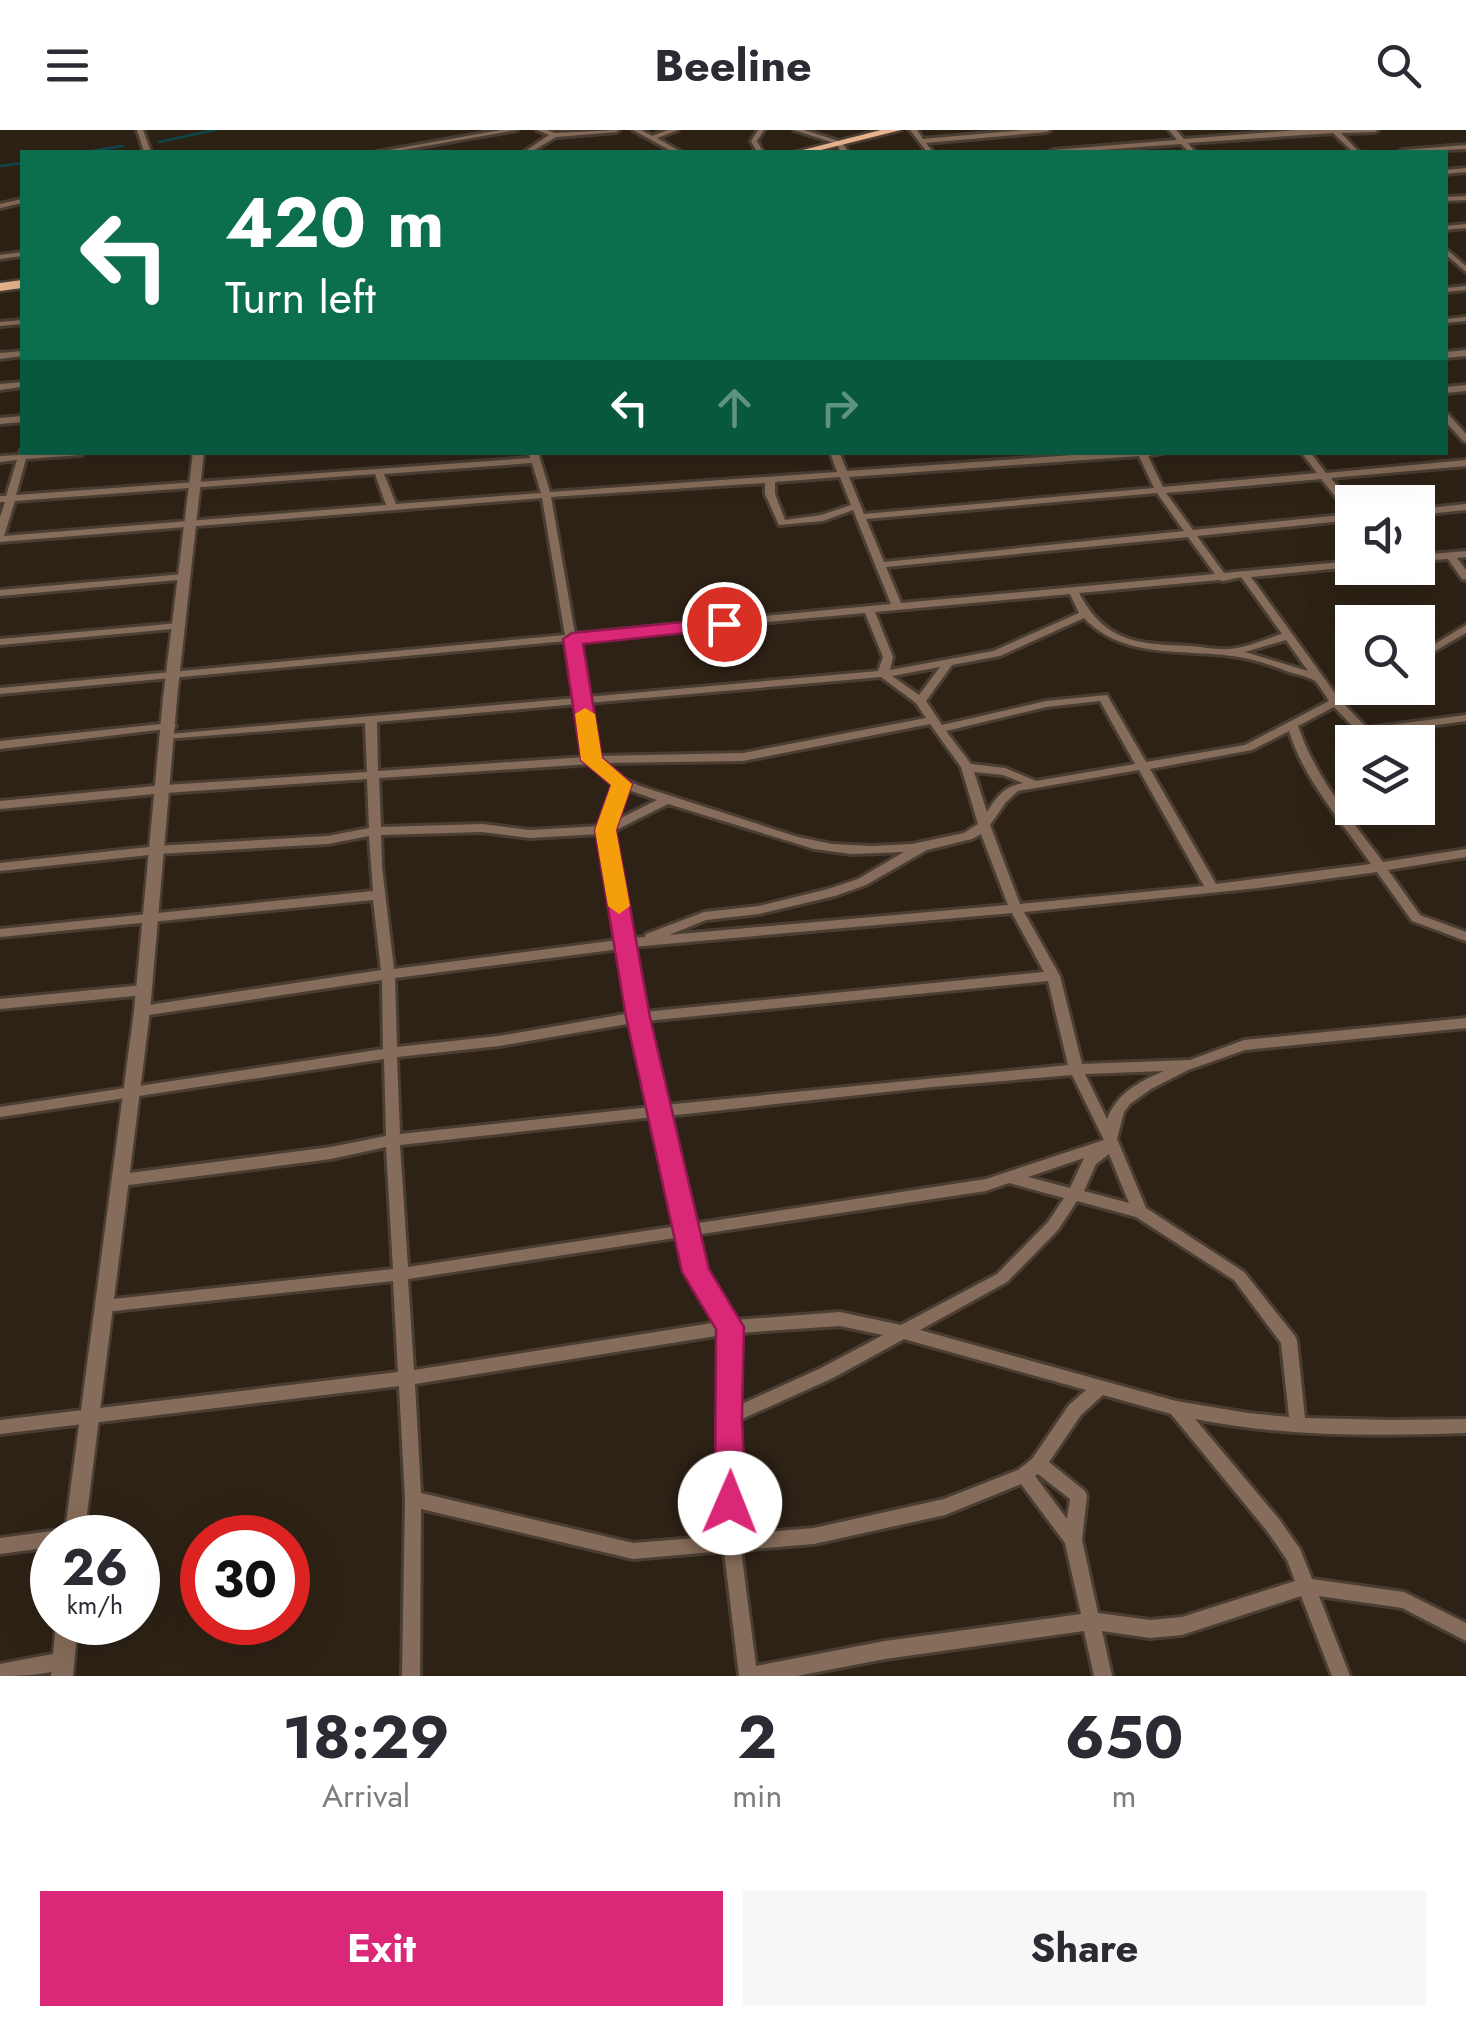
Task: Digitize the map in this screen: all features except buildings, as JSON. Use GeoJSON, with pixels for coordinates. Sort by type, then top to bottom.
{"type":"FeatureCollection","features":[{"type":"Feature","properties":{"kind":"main road"},"geometry":{"type":"LineString","coordinates":[[842,148],[895,130]]}},
{"type":"Feature","properties":{"kind":"street"},"geometry":{"type":"LineString","coordinates":[[394,150],[514,130]]}},
{"type":"Feature","properties":{"kind":"street"},"geometry":{"type":"LineString","coordinates":[[540,130],[554,135],[616,130]]}},
{"type":"Feature","properties":{"kind":"street"},"geometry":{"type":"LineString","coordinates":[[636,130],[675,150]]}},
{"type":"Feature","properties":{"kind":"street"},"geometry":{"type":"LineString","coordinates":[[654,137],[674,130]]}},
{"type":"Feature","properties":{"kind":"street"},"geometry":{"type":"LineString","coordinates":[[797,130],[842,148]]}},
{"type":"Feature","properties":{"kind":"street"},"geometry":{"type":"LineString","coordinates":[[913,130],[929,150]]}},
{"type":"Feature","properties":{"kind":"street"},"geometry":{"type":"LineString","coordinates":[[922,141],[1046,130],[1064,150]]}},
{"type":"Feature","properties":{"kind":"street"},"geometry":{"type":"LineString","coordinates":[[1172,130],[1190,150]]}},
{"type":"Feature","properties":{"kind":"street"},"geometry":{"type":"LineString","coordinates":[[1089,150],[1375,130]]}},
{"type":"Feature","properties":{"kind":"street"},"geometry":{"type":"LineString","coordinates":[[1335,131],[1354,150]]}},
{"type":"Feature","properties":{"kind":"street"},"geometry":{"type":"LineString","coordinates":[[530,150],[554,135]]}},
{"type":"Feature","properties":{"kind":"street"},"geometry":{"type":"LineString","coordinates":[[1434,150],[1466,148]]}},
{"type":"Feature","properties":{"kind":"street"},"geometry":{"type":"LineString","coordinates":[[1448,255],[1466,270]]}},
{"type":"Feature","properties":{"kind":"street"},"geometry":{"type":"LineString","coordinates":[[1449,426],[1466,424]]}},
{"type":"Feature","properties":{"kind":"street"},"geometry":{"type":"LineString","coordinates":[[1449,426],[1466,439]]}},
{"type":"Feature","properties":{"kind":"street"},"geometry":{"type":"LineString","coordinates":[[0,459],[23,455],[14,498],[0,536],[1116,455]]}},
{"type":"Feature","properties":{"kind":"street"},"geometry":{"type":"LineString","coordinates":[[70,1515],[91,1415],[142,1012],[188,524],[199,455]]}},
{"type":"Feature","properties":{"kind":"street"},"geometry":{"type":"LineString","coordinates":[[370,455],[373,471],[392,507]]}},
{"type":"Feature","properties":{"kind":"street"},"geometry":{"type":"LineString","coordinates":[[835,455],[897,606]]}},
{"type":"Feature","properties":{"kind":"street"},"geometry":{"type":"LineString","coordinates":[[1143,455],[1160,491],[1223,578]]}},
{"type":"Feature","properties":{"kind":"street"},"geometry":{"type":"LineString","coordinates":[[1307,455],[1335,492]]}},
{"type":"Feature","properties":{"kind":"street"},"geometry":{"type":"LineString","coordinates":[[0,499],[534,456],[546,495],[592,760],[622,784],[664,801],[816,845],[868,849],[970,836],[984,827],[999,799],[1015,788],[1248,748],[1334,700]]}},
{"type":"Feature","properties":{"kind":"street"},"geometry":{"type":"LineString","coordinates":[[770,480],[770,494],[782,523],[859,512],[1466,464]]}},
{"type":"Feature","properties":{"kind":"street"},"geometry":{"type":"LineString","coordinates":[[1435,510],[1466,507]]}},
{"type":"Feature","properties":{"kind":"street"},"geometry":{"type":"LineString","coordinates":[[881,565],[1335,516]]}},
{"type":"Feature","properties":{"kind":"street"},"geometry":{"type":"LineString","coordinates":[[1435,557],[1466,554]]}},
{"type":"Feature","properties":{"kind":"street"},"geometry":{"type":"LineString","coordinates":[[1451,556],[1466,577]]}},
{"type":"Feature","properties":{"kind":"street"},"geometry":{"type":"LineString","coordinates":[[0,691],[1335,566]]}},
{"type":"Feature","properties":{"kind":"street"},"geometry":{"type":"LineString","coordinates":[[1245,576],[1334,700],[1364,732],[1466,718]]}},
{"type":"Feature","properties":{"kind":"street"},"geometry":{"type":"LineString","coordinates":[[0,593],[184,577]]}},
{"type":"Feature","properties":{"kind":"street"},"geometry":{"type":"LineString","coordinates":[[1074,592],[1082,615],[1104,634],[1141,645],[1233,652],[1318,678]]}},
{"type":"Feature","properties":{"kind":"street"},"geometry":{"type":"LineString","coordinates":[[869,610],[888,658],[883,674]]}},
{"type":"Feature","properties":{"kind":"street"},"geometry":{"type":"LineString","coordinates":[[0,745],[371,721],[883,674],[996,654],[1082,615]]}},
{"type":"Feature","properties":{"kind":"street"},"geometry":{"type":"LineString","coordinates":[[0,642],[179,626]]}},
{"type":"Feature","properties":{"kind":"street"},"geometry":{"type":"LineString","coordinates":[[1435,647],[1466,628]]}},
{"type":"Feature","properties":{"kind":"street"},"geometry":{"type":"LineString","coordinates":[[1233,652],[1288,636]]}},
{"type":"Feature","properties":{"kind":"street"},"geometry":{"type":"LineString","coordinates":[[920,701],[946,664]]}},
{"type":"Feature","properties":{"kind":"street"},"geometry":{"type":"LineString","coordinates":[[883,674],[920,701],[968,767],[984,827],[1016,907],[1053,976],[1076,1069],[1140,1212]]}},
{"type":"Feature","properties":{"kind":"street"},"geometry":{"type":"LineString","coordinates":[[0,805],[165,788],[592,760],[743,757],[1103,697],[1212,888]]}},
{"type":"Feature","properties":{"kind":"street"},"geometry":{"type":"LineString","coordinates":[[371,721],[378,895],[388,974],[413,1499],[411,1676]]}},
{"type":"Feature","properties":{"kind":"street"},"geometry":{"type":"LineString","coordinates":[[1293,726],[1301,752],[1317,779],[1416,918],[1466,937]]}},
{"type":"Feature","properties":{"kind":"street"},"geometry":{"type":"LineString","coordinates":[[968,767],[1005,772],[1034,783]]}},
{"type":"Feature","properties":{"kind":"street"},"geometry":{"type":"LineString","coordinates":[[622,784],[606,830],[633,943],[638,1017],[696,1272],[730,1327],[730,1544],[750,1676],[885,1650],[1092,1621],[1150,1629],[1182,1626],[1306,1586],[1404,1600],[1466,1632]]}},
{"type":"Feature","properties":{"kind":"street"},"geometry":{"type":"LineString","coordinates":[[0,867],[158,850],[328,840],[376,832],[482,828],[530,834],[606,830],[664,801]]}},
{"type":"Feature","properties":{"kind":"street"},"geometry":{"type":"LineString","coordinates":[[633,943],[704,916],[759,910],[831,893],[862,882],[930,843]]}},
{"type":"Feature","properties":{"kind":"street"},"geometry":{"type":"LineString","coordinates":[[142,1012],[388,974],[633,943],[1212,888],[1382,868],[1466,853]]}},
{"type":"Feature","properties":{"kind":"street"},"geometry":{"type":"LineString","coordinates":[[0,933],[378,895]]}},
{"type":"Feature","properties":{"kind":"street"},"geometry":{"type":"LineString","coordinates":[[0,1112],[390,1053],[499,1041],[638,1017],[1053,976]]}},
{"type":"Feature","properties":{"kind":"street"},"geometry":{"type":"LineString","coordinates":[[0,1004],[144,990]]}},
{"type":"Feature","properties":{"kind":"street"},"geometry":{"type":"LineString","coordinates":[[1112,1143],[1111,1122],[1120,1104],[1151,1083],[1191,1065],[1244,1045],[1459,1024],[1466,1008]]}},
{"type":"Feature","properties":{"kind":"street"},"geometry":{"type":"LineString","coordinates":[[121,1180],[332,1154],[393,1140],[1076,1069],[1191,1065]]}},
{"type":"Feature","properties":{"kind":"street"},"geometry":{"type":"LineString","coordinates":[[104,1306],[400,1274],[688,1231],[1011,1178],[1112,1143]]}},
{"type":"Feature","properties":{"kind":"street"},"geometry":{"type":"LineString","coordinates":[[727,1418],[827,1373],[1002,1278],[1034,1247],[1074,1195],[1090,1162],[1112,1143]]}},
{"type":"Feature","properties":{"kind":"street"},"geometry":{"type":"LineString","coordinates":[[1011,1178],[1140,1212],[1240,1276],[1289,1340],[1298,1426]]}},
{"type":"Feature","properties":{"kind":"street"},"geometry":{"type":"LineString","coordinates":[[0,1426],[406,1378],[730,1327],[840,1320],[903,1332],[1215,1417],[1298,1426],[1466,1426]]}},
{"type":"Feature","properties":{"kind":"street"},"geometry":{"type":"LineString","coordinates":[[413,1499],[633,1551],[814,1536],[945,1507],[1031,1469],[1075,1410],[1101,1387]]}},
{"type":"Feature","properties":{"kind":"street"},"geometry":{"type":"LineString","coordinates":[[1176,1408],[1294,1556],[1341,1676]]}},
{"type":"Feature","properties":{"kind":"street"},"geometry":{"type":"LineString","coordinates":[[1031,1469],[1078,1496],[1073,1540]]}},
{"type":"Feature","properties":{"kind":"street"},"geometry":{"type":"LineString","coordinates":[[1031,1469],[1073,1540],[1103,1676]]}},
{"type":"Feature","properties":{"kind":"street"},"geometry":{"type":"LineString","coordinates":[[0,1546],[30,1542]]}},
{"type":"Feature","properties":{"kind":"street"},"geometry":{"type":"LineString","coordinates":[[0,1674],[63,1669]]}},
{"type":"Feature","properties":{"kind":"waterway"},"geometry":{"type":"LineString","coordinates":[[159,142],[214,130]]}},
{"type":"Feature","properties":{"kind":"waterway"},"geometry":{"type":"LineString","coordinates":[[98,150],[123,146]]}},
{"type":"Feature","properties":{"kind":"waterway"},"geometry":{"type":"LineString","coordinates":[[0,166],[20,163]]}},
{"type":"Feature","properties":{"kind":"slow traffic"},"geometry":{"type":"LineString","coordinates":[[585,714],[592,760],[622,784],[606,830],[619,906]]}},
{"type":"Feature","properties":{"kind":"route"},"geometry":{"type":"LineString","coordinates":[[724,624],[572,639],[592,760],[622,784],[606,830],[638,1017],[696,1272],[730,1327],[730,1503]]}}]}
